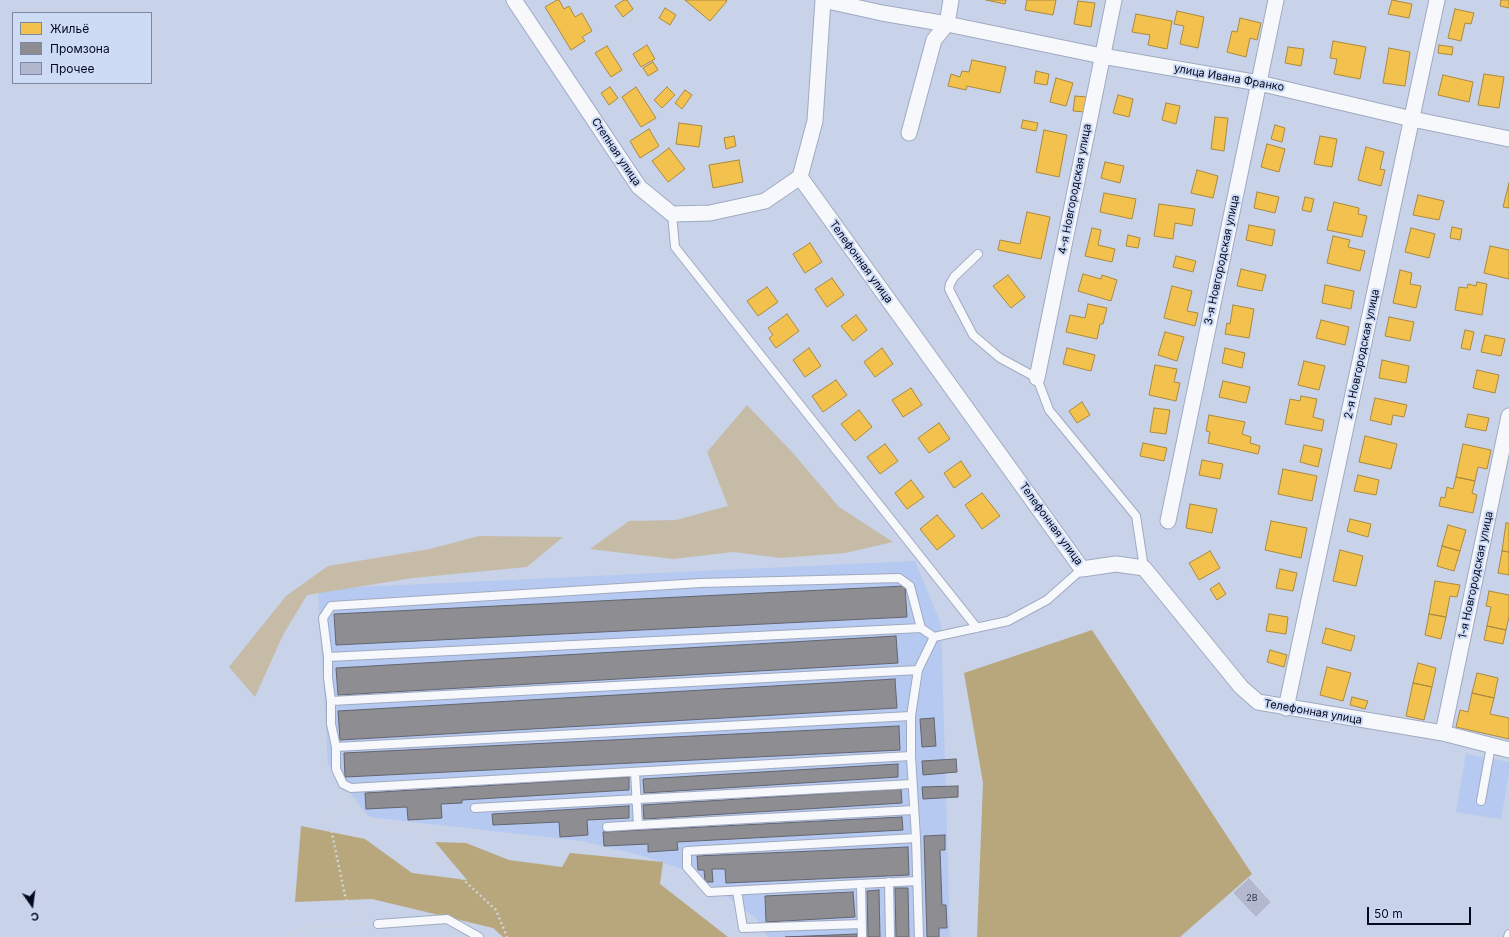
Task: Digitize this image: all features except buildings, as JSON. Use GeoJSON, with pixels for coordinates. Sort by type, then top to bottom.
{"type":"FeatureCollection","features":[{"type":"Feature","properties":{"kind":"street","name":"Степная улица"},"geometry":{"type":"LineString","coordinates":[[514,0],[639,187],[672,214]]}},
{"type":"Feature","properties":{"kind":"street"},"geometry":{"type":"LineString","coordinates":[[672,214],[710,213],[765,201],[800,177],[814,121],[823,0]]}},
{"type":"Feature","properties":{"kind":"street","name":"улица Ивана Франко"},"geometry":{"type":"LineString","coordinates":[[823,0],[1102,56],[1259,82],[1412,119],[1509,139]]}},
{"type":"Feature","properties":{"kind":"street"},"geometry":{"type":"LineString","coordinates":[[909,133],[934,40],[947,24],[951,0]]}},
{"type":"Feature","properties":{"kind":"street","name":"4-я Новгородская улица"},"geometry":{"type":"LineString","coordinates":[[1037,378],[1114,0]]}},
{"type":"Feature","properties":{"kind":"street","name":"3-я Новгородская улица"},"geometry":{"type":"LineString","coordinates":[[1168,521],[1276,0]]}},
{"type":"Feature","properties":{"kind":"street","name":"2-я Новгородская улица"},"geometry":{"type":"LineString","coordinates":[[1286,708],[1437,0]]}},
{"type":"Feature","properties":{"kind":"street","name":"Телефонная улица"},"geometry":{"type":"LineString","coordinates":[[800,177],[1082,569],[1116,564],[1144,568],[1241,687],[1258,702],[1286,708],[1443,733],[1509,750]]}},
{"type":"Feature","properties":{"kind":"street","name":"1-я Новгородская улица"},"geometry":{"type":"LineString","coordinates":[[1443,733],[1509,416]]}},
{"type":"Feature","properties":{"kind":"lane"},"geometry":{"type":"LineString","coordinates":[[672,214],[675,247],[977,628]]}},
{"type":"Feature","properties":{"kind":"lane"},"geometry":{"type":"LineString","coordinates":[[978,254],[954,277],[949,289],[973,335],[1000,358],[1037,378],[1049,410],[1136,516],[1144,568]]}},
{"type":"Feature","properties":{"kind":"lane"},"geometry":{"type":"LineString","coordinates":[[328,657],[921,628],[934,637],[1008,620],[1047,600],[1082,569]]}},
{"type":"Feature","properties":{"kind":"lane"},"geometry":{"type":"LineString","coordinates":[[911,756],[351,788],[343,784],[336,769],[336,747],[331,724],[328,657],[323,618],[331,606],[700,583],[900,578],[910,586],[921,628]]}},
{"type":"Feature","properties":{"kind":"lane"},"geometry":{"type":"LineString","coordinates":[[919,937],[916,838],[912,784],[911,716],[918,670],[934,637]]}},
{"type":"Feature","properties":{"kind":"lane"},"geometry":{"type":"LineString","coordinates":[[331,701],[918,670]]}},
{"type":"Feature","properties":{"kind":"lane"},"geometry":{"type":"LineString","coordinates":[[336,747],[911,716]]}},
{"type":"Feature","properties":{"kind":"lane"},"geometry":{"type":"LineString","coordinates":[[1481,801],[1491,746]]}},
{"type":"Feature","properties":{"kind":"lane"},"geometry":{"type":"LineString","coordinates":[[635,772],[638,825]]}},
{"type":"Feature","properties":{"kind":"lane"},"geometry":{"type":"LineString","coordinates":[[475,808],[912,784]]}},
{"type":"Feature","properties":{"kind":"lane"},"geometry":{"type":"LineString","coordinates":[[607,827],[914,810]]}},
{"type":"Feature","properties":{"kind":"lane"},"geometry":{"type":"LineString","coordinates":[[916,838],[687,851],[687,867],[709,892],[917,881]]}},
{"type":"Feature","properties":{"kind":"lane"},"geometry":{"type":"LineString","coordinates":[[889,882],[890,937]]}},
{"type":"Feature","properties":{"kind":"lane"},"geometry":{"type":"LineString","coordinates":[[861,884],[862,937]]}},
{"type":"Feature","properties":{"kind":"lane"},"geometry":{"type":"LineString","coordinates":[[736,891],[743,928],[862,924]]}},
{"type":"Feature","properties":{"kind":"lane"},"geometry":{"type":"LineString","coordinates":[[378,924],[447,919],[479,937]]}},
{"type":"Feature","properties":{"kind":"lane"},"geometry":{"type":"LineString","coordinates":[[756,928],[758,937]]}},
{"type":"Feature","properties":{"kind":"path"},"geometry":{"type":"LineString","coordinates":[[351,788],[329,819],[346,900],[378,924]]}},
{"type":"Feature","properties":{"kind":"path"},"geometry":{"type":"LineString","coordinates":[[351,788],[360,813],[392,828],[424,825],[438,856],[496,910],[507,937]]}},
{"type":"Feature","properties":{"kind":"path"},"geometry":{"type":"LineString","coordinates":[[287,937],[303,928],[378,924]]}},
{"type":"Feature","properties":{"kind":"shaded area"},"geometry":{"type":"Polygon","coordinates":[[[747,405],[792,452],[839,507],[893,542],[845,553],[781,558],[733,552],[673,559],[590,549],[629,521],[676,520],[728,506],[707,452],[747,405]]]}},
{"type":"Feature","properties":{"kind":"shaded area"},"geometry":{"type":"Polygon","coordinates":[[[479,536],[563,537],[527,567],[413,578],[307,595],[283,635],[255,697],[229,667],[286,596],[328,566],[430,549],[479,536]]]}},
{"type":"Feature","properties":{"kind":"shaded area"},"geometry":{"type":"Polygon","coordinates":[[[915,561],[941,624],[950,937],[768,937],[756,918],[717,889],[685,870],[644,856],[582,841],[369,817],[328,764],[318,589],[915,561]]]}},
{"type":"Feature","properties":{"kind":"shaded area"},"geometry":{"type":"Polygon","coordinates":[[[1092,630],[1252,874],[1180,937],[977,937],[983,783],[964,673],[1092,630]]]}},
{"type":"Feature","properties":{"kind":"shaded area"},"geometry":{"type":"Polygon","coordinates":[[[1466,754],[1509,762],[1509,773],[1501,819],[1456,812],[1466,754]]]}},
{"type":"Feature","properties":{"kind":"shaded area"},"geometry":{"type":"Polygon","coordinates":[[[301,826],[365,839],[412,873],[467,880],[435,842],[466,843],[509,860],[562,867],[570,853],[663,862],[660,884],[728,937],[503,937],[493,928],[372,899],[295,902],[301,826]]]}}]}
